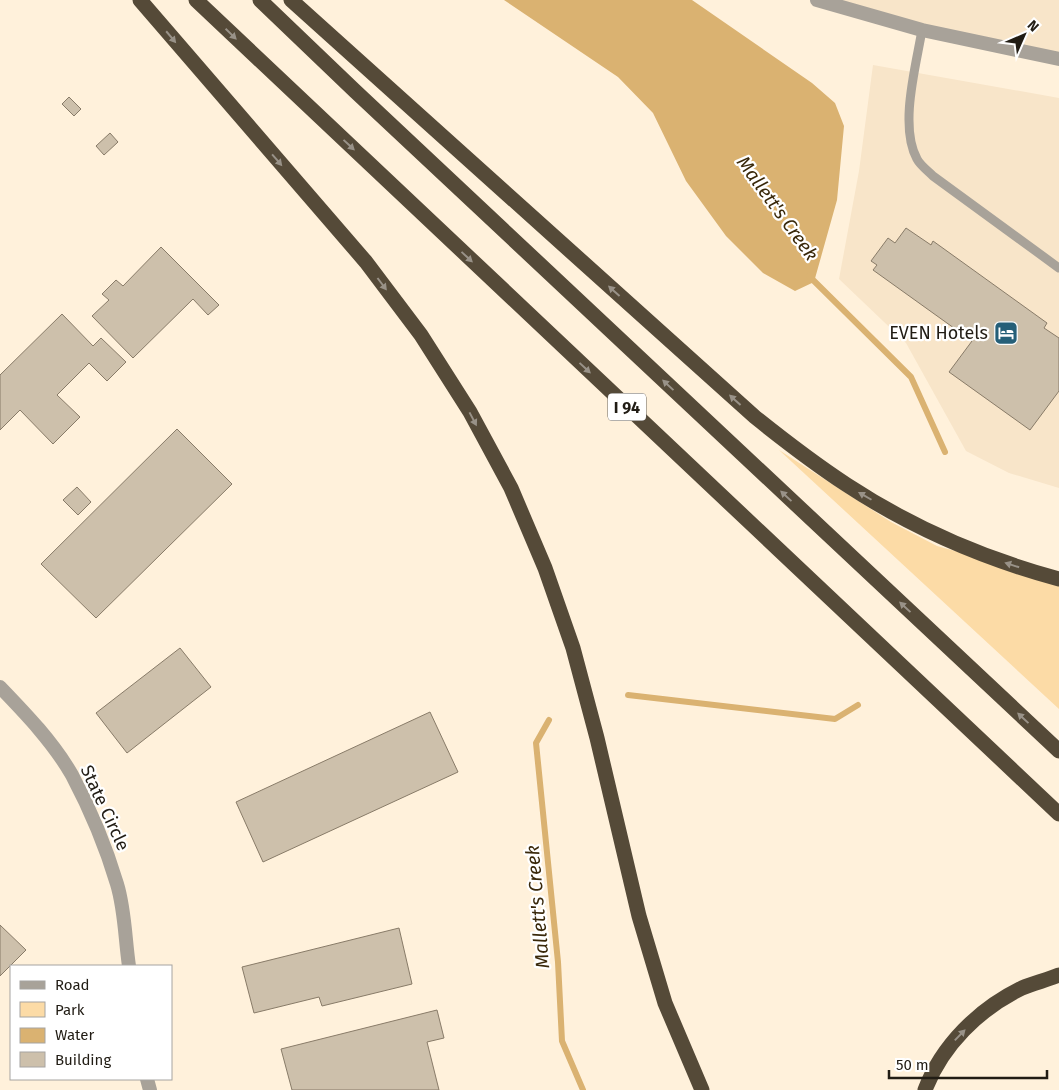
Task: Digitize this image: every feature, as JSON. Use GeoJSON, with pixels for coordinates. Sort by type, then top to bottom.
{"type":"FeatureCollection","features":[{"type":"Feature","properties":{"kind":"highway"},"geometry":{"type":"LineString","coordinates":[[140,0],[366,262],[421,335],[470,412],[511,488],[545,568],[573,648],[597,738],[639,916],[665,1003],[702,1090]]}},
{"type":"Feature","properties":{"kind":"highway","name":"I 94"},"geometry":{"type":"LineString","coordinates":[[196,0],[1059,814]]}},
{"type":"Feature","properties":{"kind":"highway","name":"I 94"},"geometry":{"type":"LineString","coordinates":[[260,0],[1059,751]]}},
{"type":"Feature","properties":{"kind":"highway"},"geometry":{"type":"LineString","coordinates":[[291,0],[755,417],[805,457],[848,486],[945,539],[990,557],[1059,578]]}},
{"type":"Feature","properties":{"kind":"highway"},"geometry":{"type":"LineString","coordinates":[[925,1090],[931,1074],[958,1036],[993,1005],[1023,988],[1059,976]]}},
{"type":"Feature","properties":{"kind":"street"},"geometry":{"type":"LineString","coordinates":[[817,0],[922,30],[1059,59]]}},
{"type":"Feature","properties":{"kind":"street","name":"State Circle"},"geometry":{"type":"LineString","coordinates":[[0,687],[35,724],[71,774],[96,825],[118,885],[129,965]]}},
{"type":"Feature","properties":{"kind":"lane"},"geometry":{"type":"LineString","coordinates":[[922,30],[908,117],[908,135],[917,160],[933,176],[1059,268]]}},
{"type":"Feature","properties":{"kind":"shaded area"},"geometry":{"type":"Polygon","coordinates":[[[817,0],[1059,0],[1059,59],[817,0]]]}},
{"type":"Feature","properties":{"kind":"shaded area"},"geometry":{"type":"Polygon","coordinates":[[[873,65],[1059,98],[1059,488],[1009,473],[966,451],[906,343],[839,279],[859,171],[873,65]]]}},
{"type":"Feature","properties":{"kind":"green space"},"geometry":{"type":"Polygon","coordinates":[[[779,450],[891,522],[937,546],[1059,579],[1059,709],[779,450]]]}},
{"type":"Feature","properties":{"kind":"water"},"geometry":{"type":"Polygon","coordinates":[[[504,0],[692,0],[812,83],[835,103],[844,126],[837,200],[814,282],[795,291],[763,273],[726,236],[686,181],[653,113],[618,77],[504,0]]]}},
{"type":"Feature","properties":{"kind":"building"},"geometry":{"type":"Polygon","coordinates":[[[69,97],[81,109],[74,116],[62,104],[69,97]]]}},
{"type":"Feature","properties":{"kind":"building"},"geometry":{"type":"Polygon","coordinates":[[[110,133],[118,142],[104,155],[96,146],[110,133]]]}},
{"type":"Feature","properties":{"kind":"building","name":"EVEN Hotels"},"geometry":{"type":"Polygon","coordinates":[[[906,228],[931,245],[933,241],[1047,323],[1044,328],[1059,338],[1059,391],[1030,430],[949,372],[972,341],[873,270],[877,265],[871,261],[888,238],[895,243],[906,228]]]}},
{"type":"Feature","properties":{"kind":"building"},"geometry":{"type":"Polygon","coordinates":[[[161,247],[219,305],[208,315],[193,299],[133,358],[92,316],[109,300],[102,294],[116,280],[123,286],[161,247]]]}},
{"type":"Feature","properties":{"kind":"building"},"geometry":{"type":"Polygon","coordinates":[[[62,314],[93,346],[101,338],[126,362],[107,381],[89,363],[57,395],[80,417],[53,444],[20,410],[0,430],[0,375],[62,314]]]}},
{"type":"Feature","properties":{"kind":"building"},"geometry":{"type":"Polygon","coordinates":[[[177,429],[232,484],[96,618],[41,564],[177,429]]]}},
{"type":"Feature","properties":{"kind":"building"},"geometry":{"type":"Polygon","coordinates":[[[77,487],[91,502],[78,515],[63,500],[77,487]]]}},
{"type":"Feature","properties":{"kind":"building"},"geometry":{"type":"Polygon","coordinates":[[[180,648],[211,687],[127,753],[96,713],[180,648]]]}},
{"type":"Feature","properties":{"kind":"building"},"geometry":{"type":"Polygon","coordinates":[[[430,712],[458,772],[263,862],[236,802],[430,712]]]}},
{"type":"Feature","properties":{"kind":"building"},"geometry":{"type":"Polygon","coordinates":[[[0,925],[26,950],[0,976],[0,925]]]}},
{"type":"Feature","properties":{"kind":"building"},"geometry":{"type":"Polygon","coordinates":[[[399,928],[412,984],[322,1006],[319,997],[254,1013],[242,967],[399,928]]]}},
{"type":"Feature","properties":{"kind":"building"},"geometry":{"type":"Polygon","coordinates":[[[437,1010],[444,1038],[427,1042],[439,1090],[292,1090],[281,1049],[437,1010]]]}},
{"type":"Feature","properties":{"kind":"waterway","name":"Mallett's Creek"},"geometry":{"type":"LineString","coordinates":[[809,276],[911,377],[945,452]]}},
{"type":"Feature","properties":{"kind":"waterway","name":"Mallett's Creek"},"geometry":{"type":"LineString","coordinates":[[628,695],[835,719],[858,705]]}},
{"type":"Feature","properties":{"kind":"waterway","name":"Mallett's Creek"},"geometry":{"type":"LineString","coordinates":[[549,720],[536,743],[558,962],[562,1041],[583,1090]]}},
{"type":"Feature","properties":{"kind":"place","name":"EVEN Hotels"},"geometry":{"type":"Point","coordinates":[1006,333]}}]}
